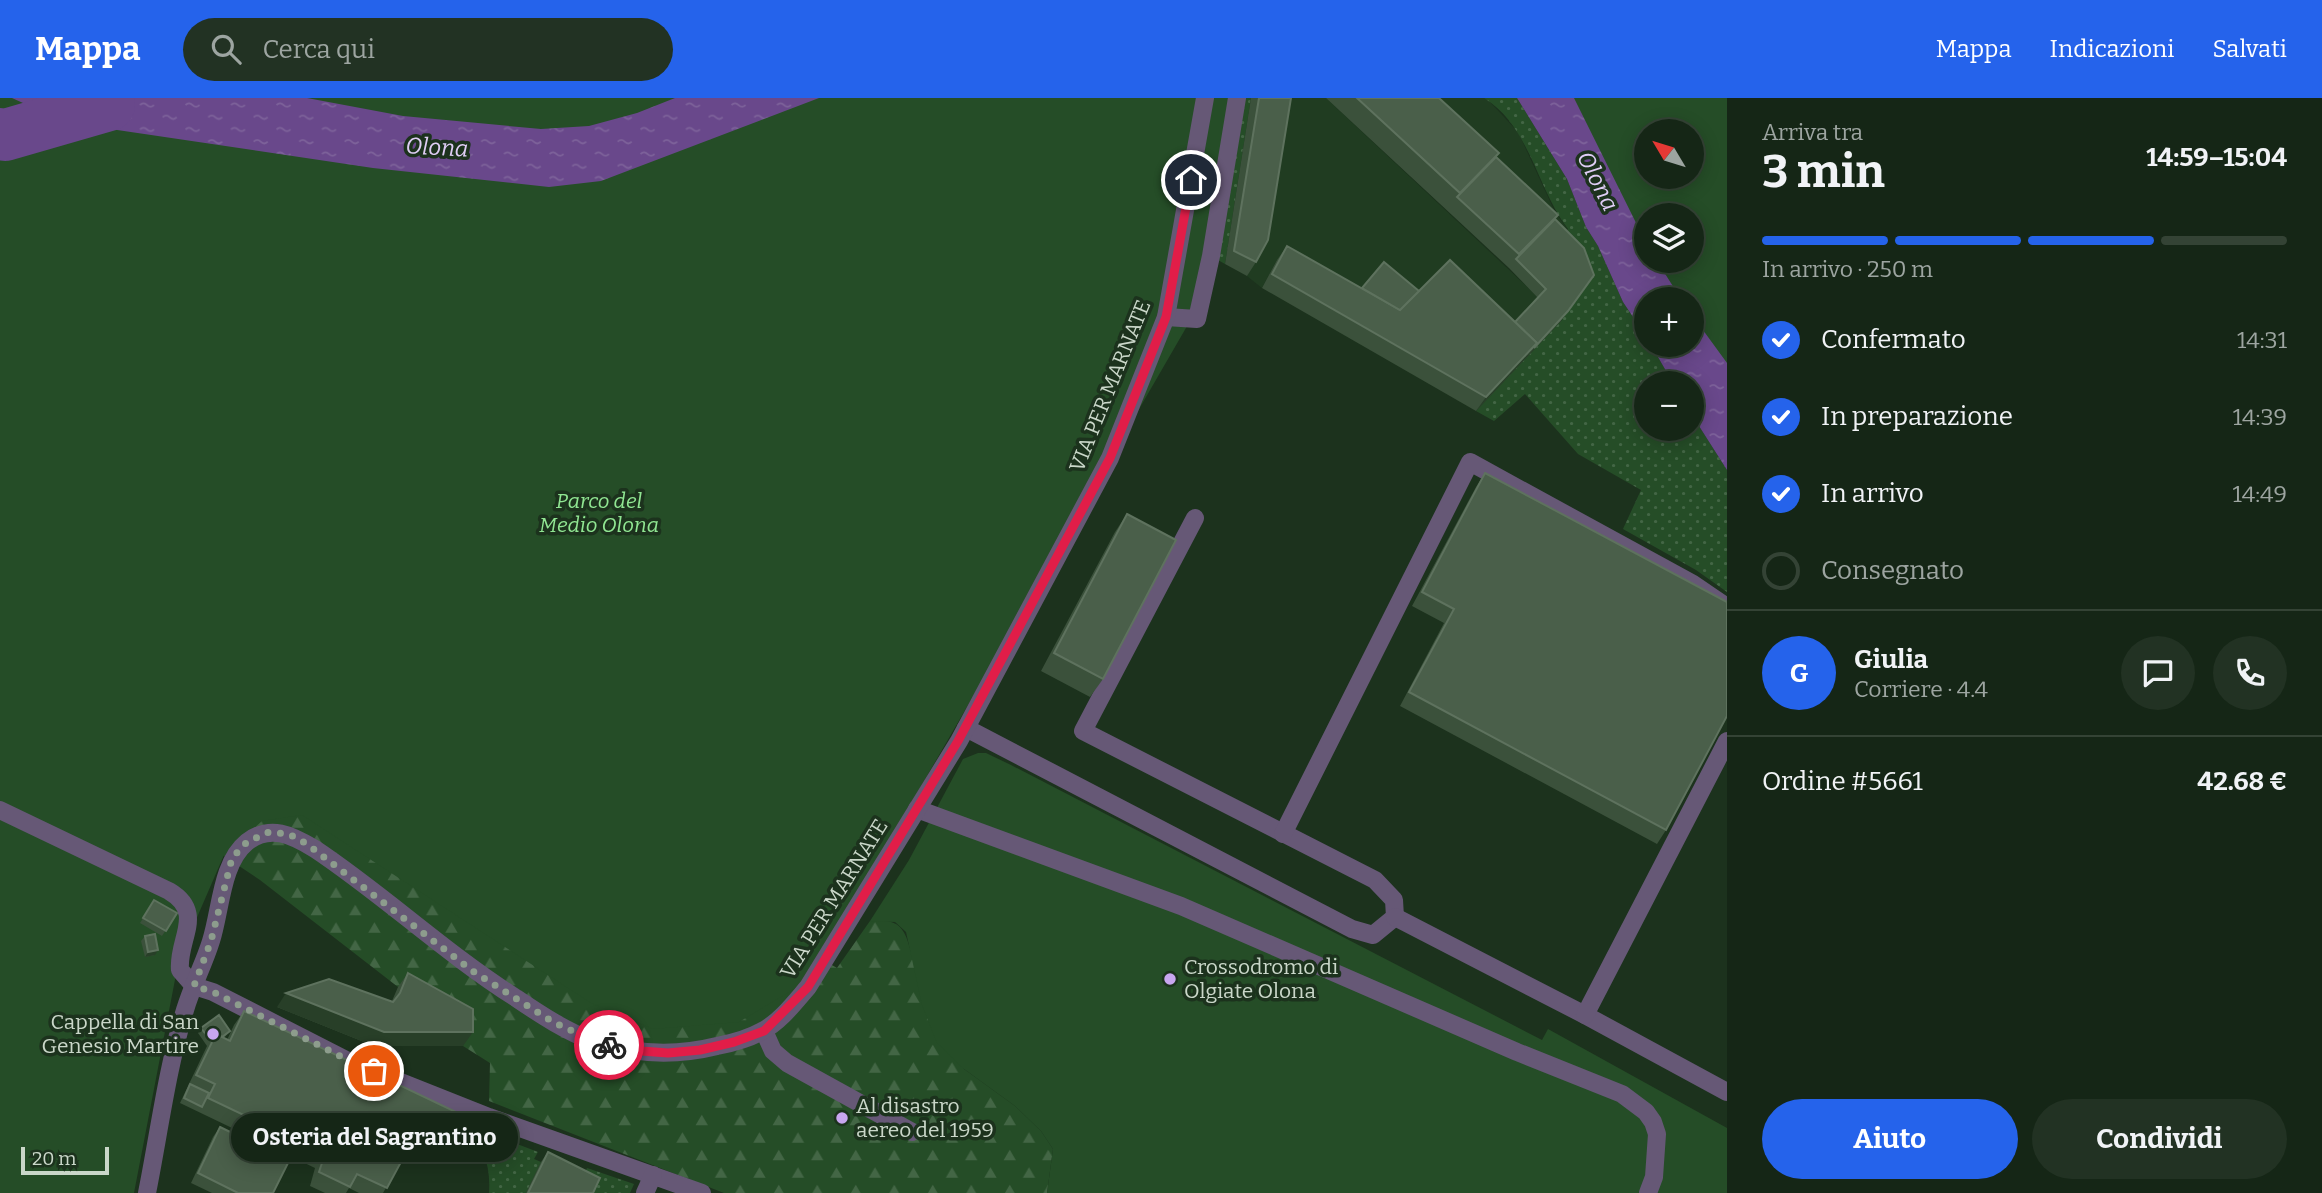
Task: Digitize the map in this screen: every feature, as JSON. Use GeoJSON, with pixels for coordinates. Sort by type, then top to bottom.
{"type":"FeatureCollection","features":[{"type":"Feature","properties":{"kind":"street","name":"VIA PER MARNATE"},"geometry":{"type":"LineString","coordinates":[[147,1193],[181,1025],[211,941],[232,858],[256,836],[276,832],[289,834],[322,854],[474,972],[553,1022],[594,1041],[628,1050],[668,1053],[700,1050],[734,1042],[764,1031],[808,987],[966,728],[1110,458],[1166,317],[1205,98]]}},
{"type":"Feature","properties":{"kind":"street"},"geometry":{"type":"LineString","coordinates":[[1166,317],[1197,318],[1211,256],[1237,98]]}},
{"type":"Feature","properties":{"kind":"street"},"geometry":{"type":"LineString","coordinates":[[1283,834],[1470,462],[1693,584],[1727,607]]}},
{"type":"Feature","properties":{"kind":"street"},"geometry":{"type":"LineString","coordinates":[[1195,518],[1083,731],[1375,880],[1394,900],[1395,917]]}},
{"type":"Feature","properties":{"kind":"street"},"geometry":{"type":"LineString","coordinates":[[966,728],[1352,929],[1373,935],[1395,917]]}},
{"type":"Feature","properties":{"kind":"street"},"geometry":{"type":"LineString","coordinates":[[1585,1015],[1727,741]]}},
{"type":"Feature","properties":{"kind":"street"},"geometry":{"type":"LineString","coordinates":[[917,809],[1181,906],[1517,1052],[1622,1094],[1646,1112],[1657,1134],[1654,1177],[1648,1193]]}},
{"type":"Feature","properties":{"kind":"street"},"geometry":{"type":"LineString","coordinates":[[0,810],[169,891],[182,900],[188,919],[180,970],[194,986],[213,992],[348,1060],[489,1117],[702,1193]]}},
{"type":"Feature","properties":{"kind":"street"},"geometry":{"type":"LineString","coordinates":[[1395,917],[1727,1092]]}},
{"type":"Feature","properties":{"kind":"street"},"geometry":{"type":"LineString","coordinates":[[764,1031],[773,1051],[786,1063],[912,1132]]}},
{"type":"Feature","properties":{"kind":"street"},"geometry":{"type":"LineString","coordinates":[[645,1193],[653,1175]]}},
{"type":"Feature","properties":{"kind":"shaded area"},"geometry":{"type":"Polygon","coordinates":[[[1283,98],[1326,98],[1540,299],[1505,335],[1413,301],[1351,302],[1277,260],[1262,288],[1247,276],[1259,253],[1283,98]]]}},
{"type":"Feature","properties":{"kind":"shaded area"},"geometry":{"type":"Polygon","coordinates":[[[1407,98],[1484,98],[1490,102],[1518,132],[1555,212],[1568,230],[1560,240],[1407,98]]]}},
{"type":"Feature","properties":{"kind":"green space","name":"Parco del Medio Olona"},"geometry":{"type":"Polygon","coordinates":[[[0,98],[1240,98],[1190,321],[809,980],[739,1022],[653,1029],[591,1003],[302,815],[262,821],[224,855],[179,959],[134,1193],[0,1193],[0,98]]]}},
{"type":"Feature","properties":{"kind":"green space"},"geometry":{"type":"Polygon","coordinates":[[[1222,98],[1251,98],[1225,264],[1211,256],[1222,98]]]}},
{"type":"Feature","properties":{"kind":"green space"},"geometry":{"type":"Polygon","coordinates":[[[1484,98],[1517,98],[1567,179],[1586,227],[1634,318],[1634,357],[1658,357],[1666,371],[1634,371],[1634,441],[1704,441],[1704,434],[1727,470],[1727,592],[1696,570],[1623,529],[1641,490],[1578,454],[1525,394],[1494,421],[1476,411],[1561,321],[1587,284],[1560,240],[1568,229],[1548,196],[1523,141],[1500,110],[1484,98]]]}},
{"type":"Feature","properties":{"kind":"green space"},"geometry":{"type":"Polygon","coordinates":[[[1546,98],[1727,98],[1727,401],[1700,357],[1704,357],[1704,287],[1641,287],[1546,98]]]}},
{"type":"Feature","properties":{"kind":"green space"},"geometry":{"type":"Polygon","coordinates":[[[0,142],[813,954],[837,968],[870,921],[887,921],[902,930],[964,1069],[1015,1106],[1041,1131],[1053,1149],[1047,1193],[724,1193],[489,1101],[490,1063],[463,1046],[463,1022],[398,987],[260,880],[194,836],[0,142]]]}},
{"type":"Feature","properties":{"kind":"green space","name":"Crossodromo di Olgiate Olona"},"geometry":{"type":"Polygon","coordinates":[[[986,753],[1011,765],[1542,1040],[1548,1029],[1727,1128],[1727,1193],[1047,1193],[1053,1149],[1041,1131],[1015,1106],[964,1069],[937,1043],[922,1005],[906,932],[895,922],[870,921],[909,860],[963,759],[986,753]]]}},
{"type":"Feature","properties":{"kind":"green space"},"geometry":{"type":"Polygon","coordinates":[[[465,1124],[538,1152],[534,1159],[541,1162],[526,1193],[489,1193],[489,1173],[484,1156],[477,1140],[465,1124]]]}},
{"type":"Feature","properties":{"kind":"green space"},"geometry":{"type":"Polygon","coordinates":[[[587,1168],[634,1184],[630,1193],[591,1193],[581,1181],[587,1168]]]}},
{"type":"Feature","properties":{"kind":"water"},"geometry":{"type":"Polygon","coordinates":[[[12,98],[307,98],[403,116],[541,129],[589,126],[637,113],[675,98],[819,98],[601,181],[549,187],[373,168],[97,127],[43,112],[12,98]]]}},
{"type":"Feature","properties":{"kind":"water"},"geometry":{"type":"Polygon","coordinates":[[[1517,98],[1574,98],[1634,219],[1634,273],[1665,273],[1673,287],[1634,287],[1634,318],[1586,227],[1567,179],[1517,98]]]}},
{"type":"Feature","properties":{"kind":"water"},"geometry":{"type":"Polygon","coordinates":[[[1704,331],[1727,363],[1727,470],[1704,434],[1704,371],[1666,371],[1658,357],[1704,357],[1704,331]]]}},
{"type":"Feature","properties":{"kind":"building"},"geometry":{"type":"Polygon","coordinates":[[[1259,98],[1291,98],[1268,240],[1256,262],[1234,251],[1259,98]]]}},
{"type":"Feature","properties":{"kind":"building"},"geometry":{"type":"Polygon","coordinates":[[[1357,98],[1439,98],[1499,153],[1460,193],[1357,98]]]}},
{"type":"Feature","properties":{"kind":"building"},"geometry":{"type":"Polygon","coordinates":[[[1496,157],[1558,215],[1519,254],[1457,197],[1496,157]]]}},
{"type":"Feature","properties":{"kind":"building"},"geometry":{"type":"Polygon","coordinates":[[[1555,219],[1584,248],[1594,275],[1568,311],[1534,348],[1537,343],[1515,322],[1546,289],[1516,259],[1555,219]]]}},
{"type":"Feature","properties":{"kind":"building"},"geometry":{"type":"Polygon","coordinates":[[[1287,246],[1400,310],[1450,260],[1537,343],[1486,397],[1272,274],[1287,246]]]}},
{"type":"Feature","properties":{"kind":"building"},"geometry":{"type":"Polygon","coordinates":[[[1384,262],[1419,291],[1400,310],[1362,288],[1384,262]]]}},
{"type":"Feature","properties":{"kind":"building"},"geometry":{"type":"Polygon","coordinates":[[[1485,473],[1727,602],[1727,716],[1666,830],[1409,692],[1454,609],[1422,592],[1485,473]]]}},
{"type":"Feature","properties":{"kind":"building"},"geometry":{"type":"Polygon","coordinates":[[[1127,514],[1176,540],[1103,679],[1054,653],[1127,514]]]}},
{"type":"Feature","properties":{"kind":"building"},"geometry":{"type":"Polygon","coordinates":[[[154,900],[177,913],[166,931],[143,918],[154,900]]]}},
{"type":"Feature","properties":{"kind":"building"},"geometry":{"type":"Polygon","coordinates":[[[155,934],[158,950],[148,952],[145,936],[155,934]]]}},
{"type":"Feature","properties":{"kind":"building"},"geometry":{"type":"Polygon","coordinates":[[[408,973],[473,1009],[473,1032],[384,1032],[286,993],[329,979],[393,1002],[408,973]]]}},
{"type":"Feature","properties":{"kind":"building"},"geometry":{"type":"Polygon","coordinates":[[[244,1011],[458,1113],[441,1148],[415,1136],[387,1188],[357,1174],[350,1187],[319,1172],[325,1154],[208,1098],[215,1084],[196,1075],[216,1034],[230,1041],[244,1011]]]}},
{"type":"Feature","properties":{"kind":"building"},"geometry":{"type":"Polygon","coordinates":[[[219,1015],[230,1031],[222,1037],[216,1034],[211,1041],[201,1028],[219,1015]]]}},
{"type":"Feature","properties":{"kind":"building"},"geometry":{"type":"Polygon","coordinates":[[[190,1084],[209,1093],[202,1107],[184,1098],[190,1084]]]}},
{"type":"Feature","properties":{"kind":"building"},"geometry":{"type":"Polygon","coordinates":[[[220,1127],[289,1161],[273,1193],[238,1193],[198,1173],[220,1127]]]}},
{"type":"Feature","properties":{"kind":"building"},"geometry":{"type":"Polygon","coordinates":[[[548,1152],[600,1178],[593,1193],[528,1193],[548,1152]]]}},
{"type":"Feature","properties":{"kind":"waterway","name":"Olona"},"geometry":{"type":"LineString","coordinates":[[0,134],[5,135],[109,105]]}},
{"type":"Feature","properties":{"kind":"way so far"},"geometry":{"type":"LineString","coordinates":[[374,1071],[213,992],[194,986],[211,941],[232,858],[256,836],[269,832],[283,833],[307,844],[474,972],[553,1022],[609,1045]]}},
{"type":"Feature","properties":{"kind":"place","name":"Crossodromo di Olgiate Olona"},"geometry":{"type":"Point","coordinates":[1170,979]}},
{"type":"Feature","properties":{"kind":"place","name":"Cappella di San Genesio Martire"},"geometry":{"type":"Point","coordinates":[213,1034]}},
{"type":"Feature","properties":{"kind":"place","name":"Osteria del Sagrantino"},"geometry":{"type":"Point","coordinates":[374,1071]}},
{"type":"Feature","properties":{"kind":"place","name":"Al disastro aereo del 1959"},"geometry":{"type":"Point","coordinates":[842,1118]}},
{"type":"Feature","properties":{"kind":"route"},"geometry":{"type":"LineString","coordinates":[[609,1045],[628,1050],[668,1053],[700,1050],[734,1042],[764,1031],[808,987],[958,741],[1110,458],[1166,317],[1191,180]]}}]}
